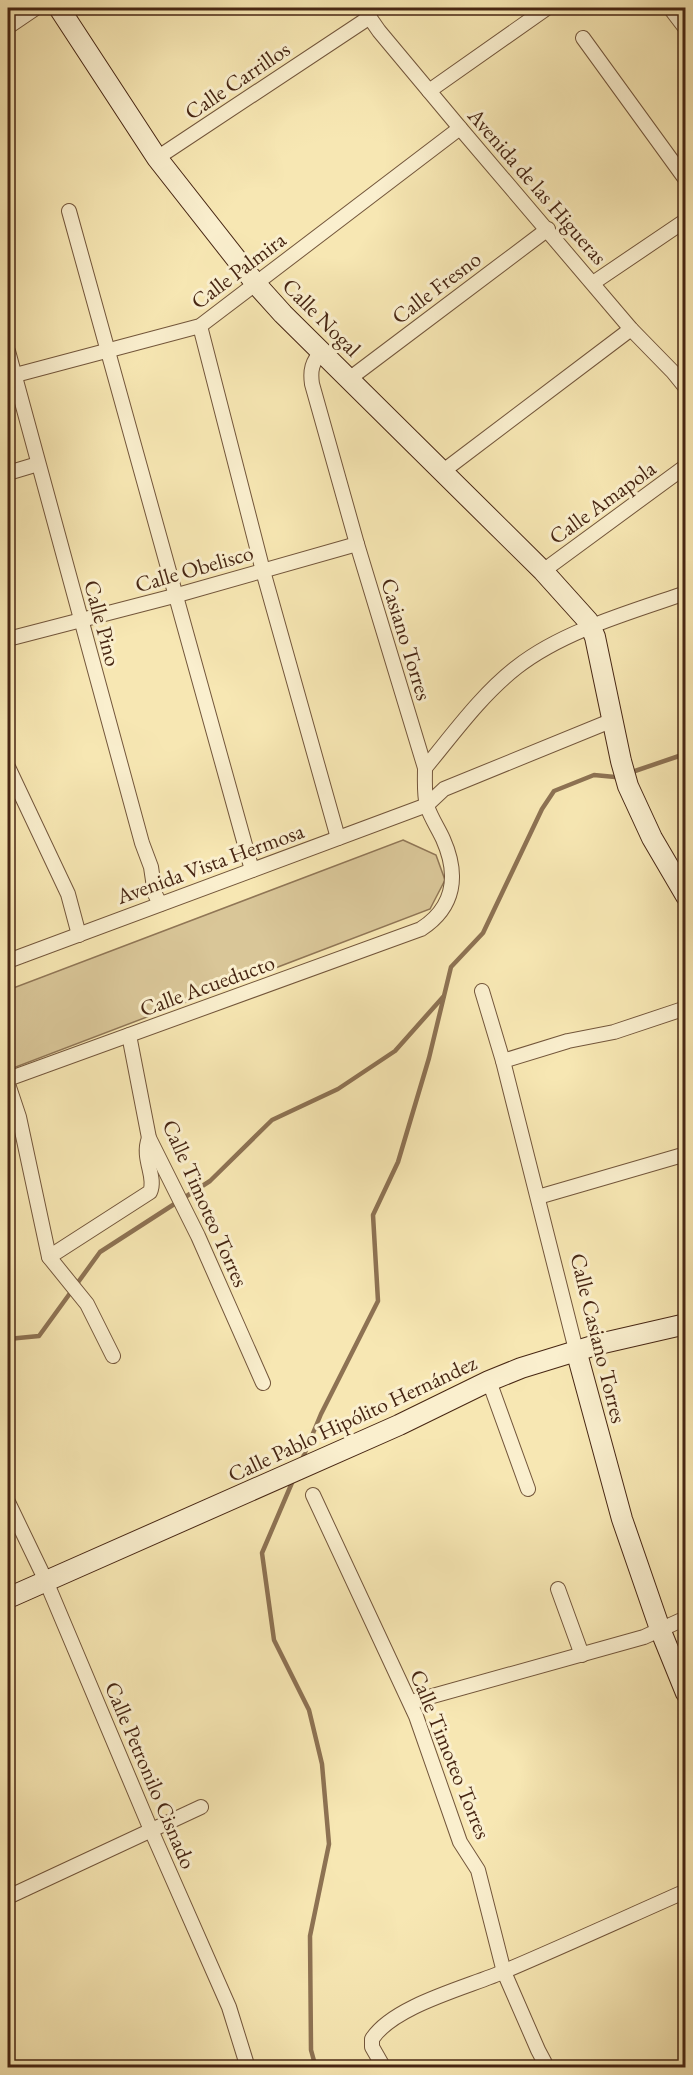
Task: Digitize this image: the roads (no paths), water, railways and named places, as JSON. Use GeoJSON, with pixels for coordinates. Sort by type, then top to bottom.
{"type":"FeatureCollection","features":[{"type":"Feature","properties":{"kind":"street"},"geometry":{"type":"LineString","coordinates":[[8,27],[36,8]]}},
{"type":"Feature","properties":{"kind":"street","name":"Calle Nogal"},"geometry":{"type":"LineString","coordinates":[[59,8],[157,158],[256,284],[283,314],[543,571],[591,626]]}},
{"type":"Feature","properties":{"kind":"street"},"geometry":{"type":"LineString","coordinates":[[429,91],[547,8]]}},
{"type":"Feature","properties":{"kind":"street"},"geometry":{"type":"LineString","coordinates":[[670,8],[686,29]]}},
{"type":"Feature","properties":{"kind":"street","name":"Calle Carrillos"},"geometry":{"type":"LineString","coordinates":[[157,158],[366,12]]}},
{"type":"Feature","properties":{"kind":"street","name":"Avenida de las Higueras"},"geometry":{"type":"LineString","coordinates":[[366,12],[429,91],[631,329],[686,388]]}},
{"type":"Feature","properties":{"kind":"street"},"geometry":{"type":"LineString","coordinates":[[583,38],[686,180]]}},
{"type":"Feature","properties":{"kind":"street","name":"Calle Palmira"},"geometry":{"type":"LineString","coordinates":[[10,376],[200,326],[460,128]]}},
{"type":"Feature","properties":{"kind":"street"},"geometry":{"type":"LineString","coordinates":[[69,211],[174,596],[252,870]]}},
{"type":"Feature","properties":{"kind":"street"},"geometry":{"type":"LineString","coordinates":[[593,283],[686,220]]}},
{"type":"Feature","properties":{"kind":"street","name":"Calle Fresno"},"geometry":{"type":"LineString","coordinates":[[349,379],[548,229]]}},
{"type":"Feature","properties":{"kind":"street"},"geometry":{"type":"LineString","coordinates":[[200,326],[263,571],[338,838]]}},
{"type":"Feature","properties":{"kind":"street"},"geometry":{"type":"LineString","coordinates":[[442,472],[631,329]]}},
{"type":"Feature","properties":{"kind":"street","name":"Calle Pino"},"geometry":{"type":"LineString","coordinates":[[8,351],[10,376],[38,464],[142,843],[151,867],[155,894],[160,904]]}},
{"type":"Feature","properties":{"kind":"street","name":"Casiano Torres"},"geometry":{"type":"LineString","coordinates":[[322,351],[311,369],[312,384],[357,544],[425,768],[427,805],[449,855],[454,881],[450,896],[439,914],[421,929]]}},
{"type":"Feature","properties":{"kind":"street"},"geometry":{"type":"LineString","coordinates":[[8,473],[38,464]]}},
{"type":"Feature","properties":{"kind":"street","name":"Calle Amapola"},"geometry":{"type":"LineString","coordinates":[[543,571],[686,466]]}},
{"type":"Feature","properties":{"kind":"street","name":"Calle Obelisco"},"geometry":{"type":"LineString","coordinates":[[8,639],[174,596],[357,544]]}},
{"type":"Feature","properties":{"kind":"street"},"geometry":{"type":"LineString","coordinates":[[425,768],[479,702],[504,677],[533,656],[591,626],[686,593]]}},
{"type":"Feature","properties":{"kind":"street"},"geometry":{"type":"LineString","coordinates":[[591,626],[628,784],[652,837],[686,896]]}},
{"type":"Feature","properties":{"kind":"street","name":"Avenida Vista Hermosa"},"geometry":{"type":"LineString","coordinates":[[8,961],[427,805],[444,789],[613,720]]}},
{"type":"Feature","properties":{"kind":"street"},"geometry":{"type":"LineString","coordinates":[[8,768],[68,894],[79,934]]}},
{"type":"Feature","properties":{"kind":"street","name":"Calle Acueducto"},"geometry":{"type":"LineString","coordinates":[[8,1079],[421,929]]}},
{"type":"Feature","properties":{"kind":"street","name":"Calle Casiano Torres"},"geometry":{"type":"LineString","coordinates":[[482,991],[503,1061],[576,1350],[622,1519],[660,1629],[686,1693]]}},
{"type":"Feature","properties":{"kind":"street"},"geometry":{"type":"LineString","coordinates":[[503,1061],[568,1041],[614,1032],[686,1008]]}},
{"type":"Feature","properties":{"kind":"street","name":"Calle Timoteo Torres"},"geometry":{"type":"LineString","coordinates":[[129,1035],[152,1144],[198,1236],[263,1383]]}},
{"type":"Feature","properties":{"kind":"street"},"geometry":{"type":"LineString","coordinates":[[8,1084],[19,1117],[50,1257],[87,1304],[113,1356]]}},
{"type":"Feature","properties":{"kind":"street"},"geometry":{"type":"LineString","coordinates":[[50,1257],[150,1192],[153,1185],[146,1150],[152,1144]]}},
{"type":"Feature","properties":{"kind":"street"},"geometry":{"type":"LineString","coordinates":[[538,1197],[686,1154]]}},
{"type":"Feature","properties":{"kind":"street","name":"Calle Pablo Hipólito Hernández"},"geometry":{"type":"LineString","coordinates":[[8,1598],[399,1425],[489,1381],[576,1350],[686,1323]]}},
{"type":"Feature","properties":{"kind":"street"},"geometry":{"type":"LineString","coordinates":[[489,1381],[528,1490]]}},
{"type":"Feature","properties":{"kind":"street","name":"Calle Timoteo Torres"},"geometry":{"type":"LineString","coordinates":[[313,1495],[422,1728],[460,1842],[478,1870],[504,1972],[548,2067]]}},
{"type":"Feature","properties":{"kind":"street","name":"Calle Petronilo Cisnado"},"geometry":{"type":"LineString","coordinates":[[8,1502],[46,1581],[151,1830],[229,2007],[248,2067]]}},
{"type":"Feature","properties":{"kind":"street"},"geometry":{"type":"LineString","coordinates":[[558,1589],[582,1655]]}},
{"type":"Feature","properties":{"kind":"street"},"geometry":{"type":"LineString","coordinates":[[411,1702],[644,1637],[686,1618]]}},
{"type":"Feature","properties":{"kind":"street"},"geometry":{"type":"LineString","coordinates":[[8,1897],[201,1807]]}},
{"type":"Feature","properties":{"kind":"street"},"geometry":{"type":"LineString","coordinates":[[384,2067],[372,2038],[379,2030],[409,2009],[504,1972],[686,1891]]}},
{"type":"Feature","properties":{"kind":"waterway"},"geometry":{"type":"LineString","coordinates":[[629,773],[679,756],[686,751]]}},
{"type":"Feature","properties":{"kind":"waterway"},"geometry":{"type":"LineString","coordinates":[[679,756],[686,767]]}},
{"type":"Feature","properties":{"kind":"waterway"},"geometry":{"type":"LineString","coordinates":[[301,1462],[321,1414],[378,1301],[373,1215],[398,1162],[429,1058],[451,967],[483,933],[542,809],[554,791],[594,775],[615,777],[621,775]]}},
{"type":"Feature","properties":{"kind":"waterway"},"geometry":{"type":"LineString","coordinates":[[8,1339],[39,1336],[100,1252],[210,1181],[272,1120],[338,1089],[395,1051],[443,997]]}},
{"type":"Feature","properties":{"kind":"waterway"},"geometry":{"type":"LineString","coordinates":[[294,1478],[262,1553],[274,1640],[309,1710],[322,1764],[329,1844],[310,1936],[311,2050],[316,2068]]}}]}
